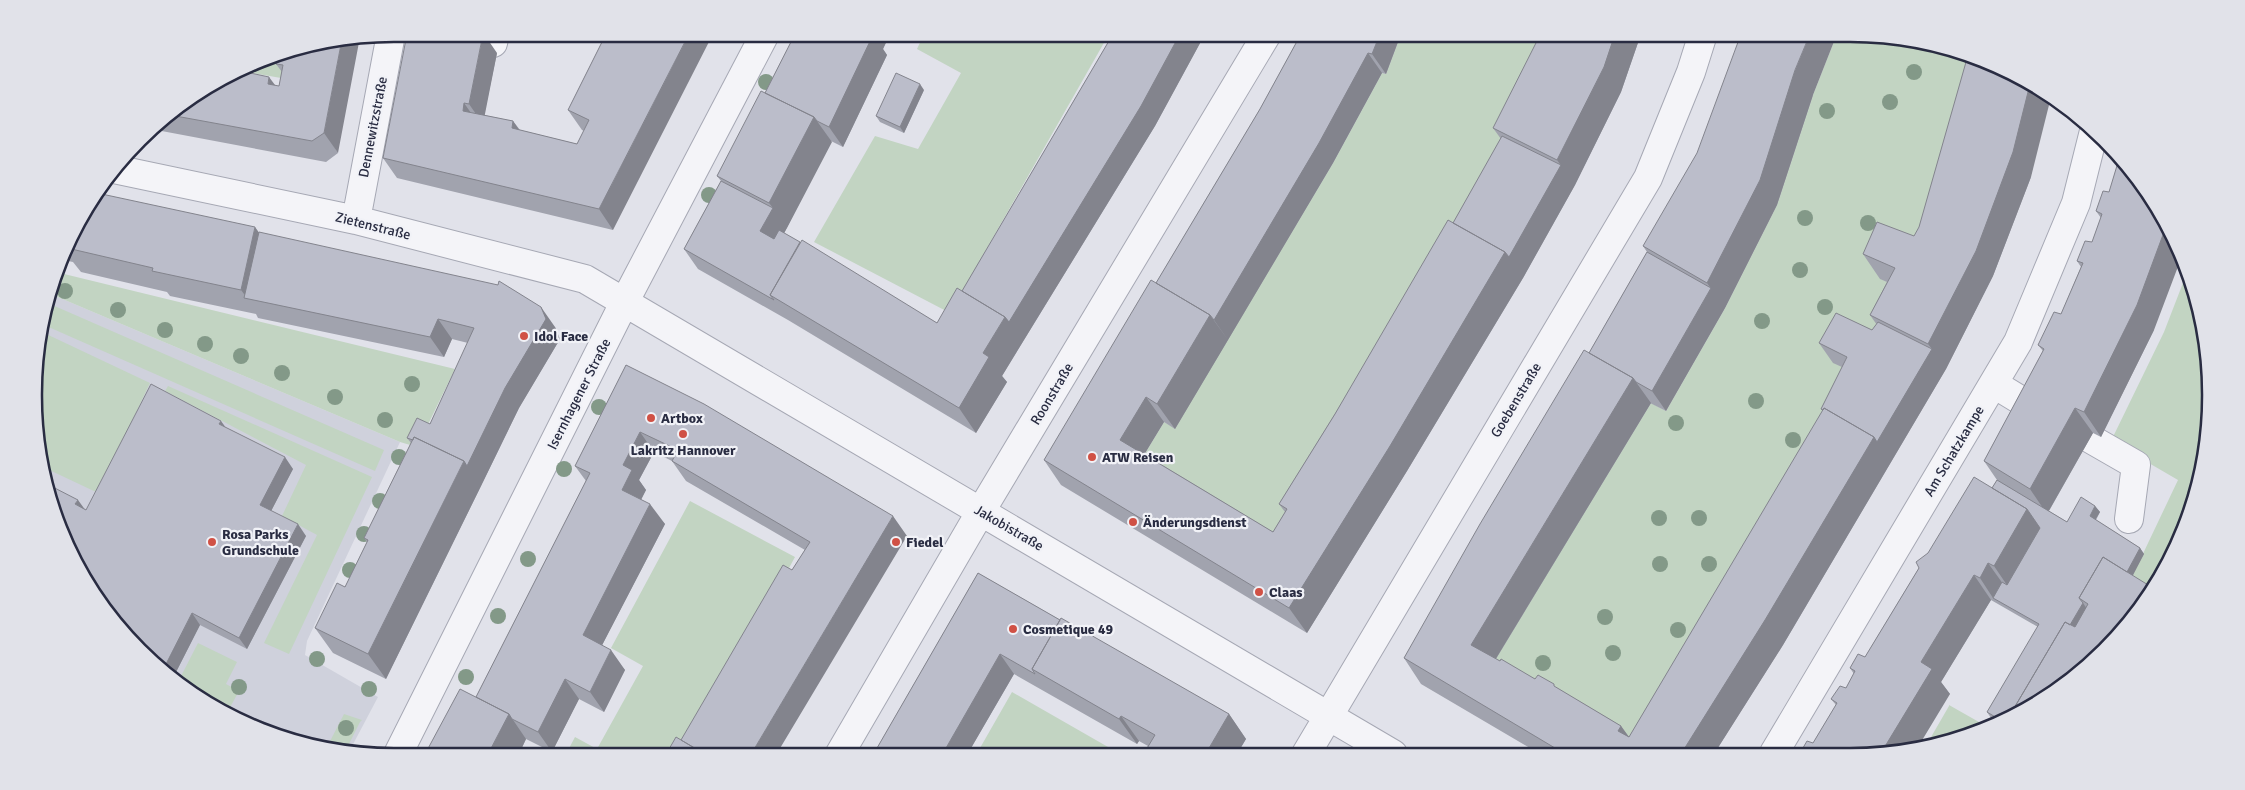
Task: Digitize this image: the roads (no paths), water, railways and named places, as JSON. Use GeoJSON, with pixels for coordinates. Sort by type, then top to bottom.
{"type":"FeatureCollection","features":[{"type":"Feature","properties":{"kind":"street","name":"Dennewitzstraße"},"geometry":{"type":"LineString","coordinates":[[356,220],[388,42]]}},
{"type":"Feature","properties":{"kind":"street","name":"Isernhagener Straße"},"geometry":{"type":"LineString","coordinates":[[401,748],[624,303],[761,42]]}},
{"type":"Feature","properties":{"kind":"street","name":"Roonstraße"},"geometry":{"type":"LineString","coordinates":[[842,748],[981,511],[1262,42]]}},
{"type":"Feature","properties":{"kind":"street","name":"Goebenstraße"},"geometry":{"type":"LineString","coordinates":[[1309,748],[1648,178],[1691,72],[1700,42]]}},
{"type":"Feature","properties":{"kind":"street","name":"Am Schatzkampe"},"geometry":{"type":"LineString","coordinates":[[1777,748],[2018,342],[2076,203],[2092,139]]}},
{"type":"Feature","properties":{"kind":"street","name":"Zietenstraße"},"geometry":{"type":"LineString","coordinates":[[123,171],[356,220],[585,279],[624,303]]}},
{"type":"Feature","properties":{"kind":"street","name":"Jakobistraße"},"geometry":{"type":"LineString","coordinates":[[624,303],[1383,748]]}},
{"type":"Feature","properties":{"kind":"street"},"geometry":{"type":"LineString","coordinates":[[1994,384],[2040,412]]}},
{"type":"Feature","properties":{"kind":"street"},"geometry":{"type":"LineString","coordinates":[[2089,438],[2136,465],[2129,519]]}},
{"type":"Feature","properties":{"kind":"place","name":"Idol Face"},"geometry":{"type":"Point","coordinates":[524,336]}},
{"type":"Feature","properties":{"kind":"place","name":"Artbox"},"geometry":{"type":"Point","coordinates":[651,418]}},
{"type":"Feature","properties":{"kind":"place","name":"Lakritz Hannover"},"geometry":{"type":"Point","coordinates":[683,434]}},
{"type":"Feature","properties":{"kind":"place","name":"ATW Reisen"},"geometry":{"type":"Point","coordinates":[1092,457]}},
{"type":"Feature","properties":{"kind":"place","name":"Änderungsdienst"},"geometry":{"type":"Point","coordinates":[1133,522]}},
{"type":"Feature","properties":{"kind":"place","name":"Rosa Parks Grundschule"},"geometry":{"type":"Point","coordinates":[212,542]}},
{"type":"Feature","properties":{"kind":"place","name":"Fiedel"},"geometry":{"type":"Point","coordinates":[896,542]}},
{"type":"Feature","properties":{"kind":"place","name":"Claas"},"geometry":{"type":"Point","coordinates":[1259,592]}},
{"type":"Feature","properties":{"kind":"place","name":"Cosmetique 49"},"geometry":{"type":"Point","coordinates":[1013,629]}}]}
